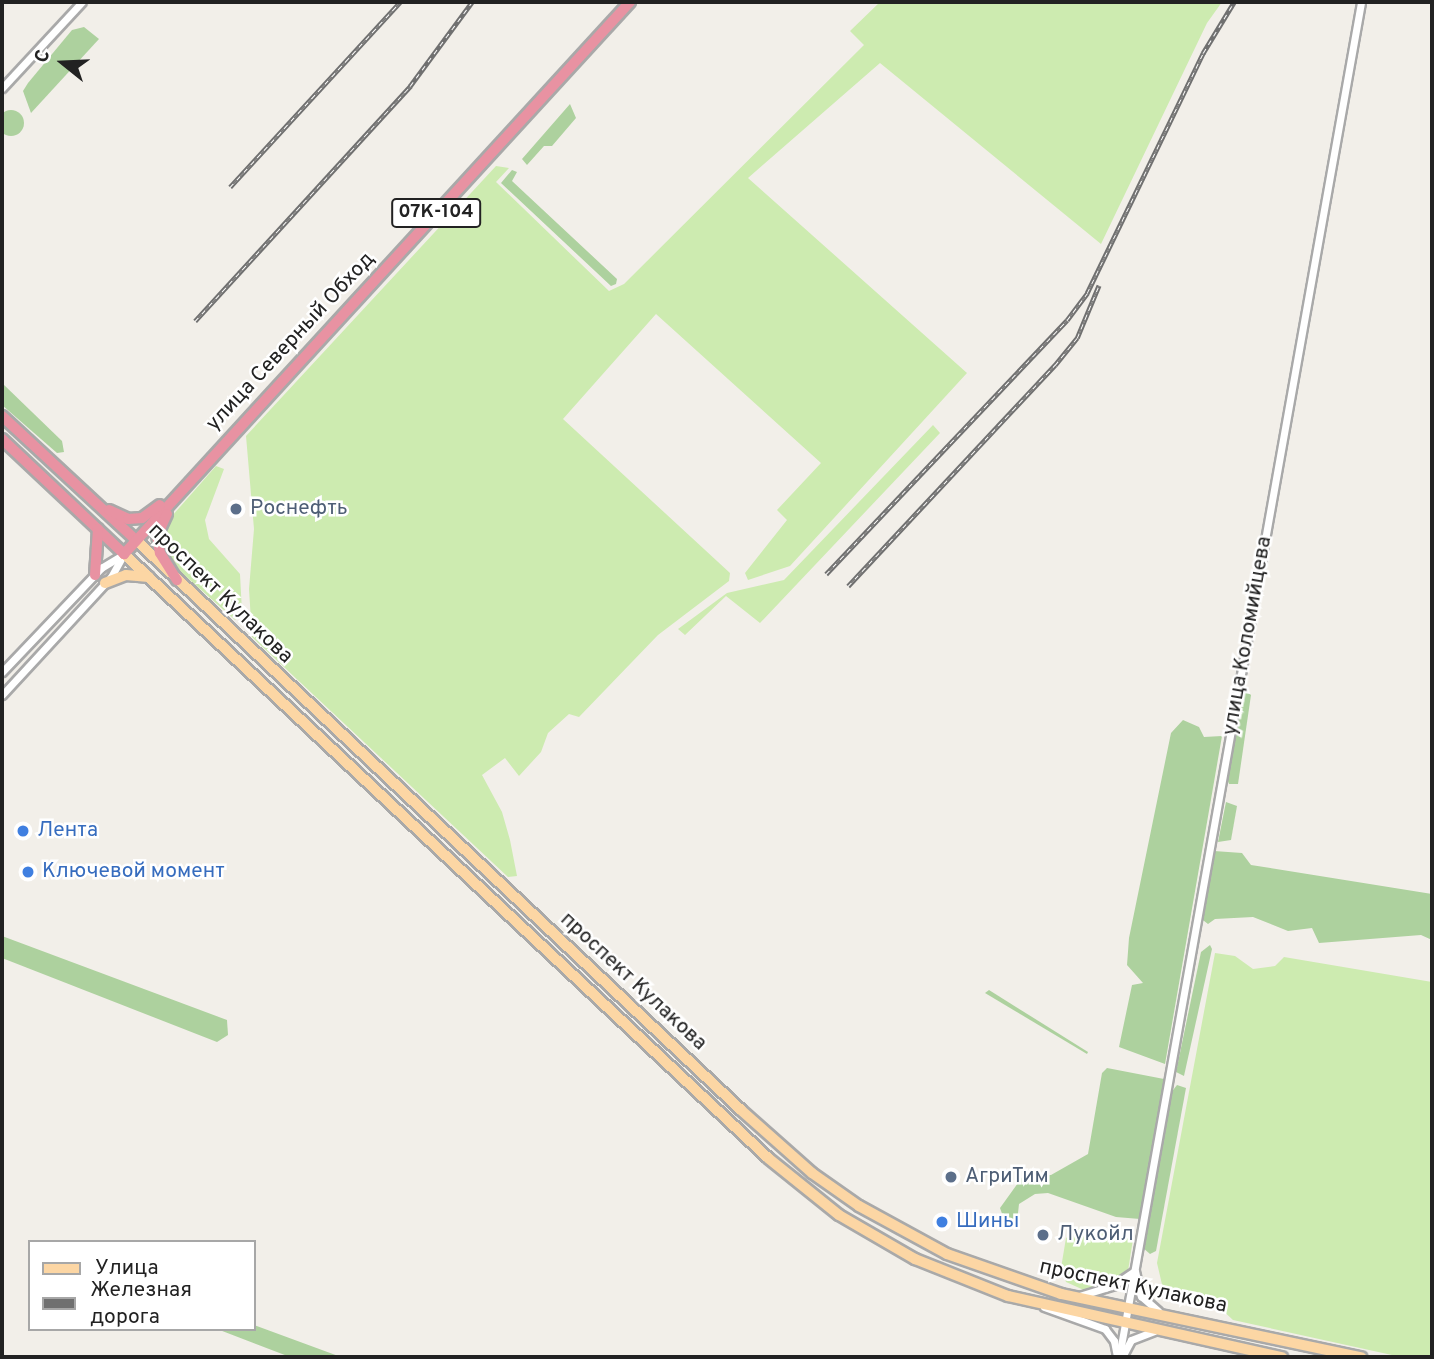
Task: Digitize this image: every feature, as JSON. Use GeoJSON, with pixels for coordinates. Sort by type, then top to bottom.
{"type":"FeatureCollection","features":[{"type":"Feature","properties":{"kind":"highway","name":"улица Северный Обход"},"geometry":{"type":"LineString","coordinates":[[124,554],[630,2]]}},
{"type":"Feature","properties":{"kind":"highway","name":"проспект Кулакова"},"geometry":{"type":"LineString","coordinates":[[2,416],[136,540]]}},
{"type":"Feature","properties":{"kind":"highway","name":"проспект Кулакова"},"geometry":{"type":"LineString","coordinates":[[2,439],[124,554]]}},
{"type":"Feature","properties":{"kind":"highway"},"geometry":{"type":"LineString","coordinates":[[85,493],[128,519],[142,518],[172,500]]}},
{"type":"Feature","properties":{"kind":"highway"},"geometry":{"type":"LineString","coordinates":[[172,500],[157,535],[160,553],[177,580]]}},
{"type":"Feature","properties":{"kind":"highway"},"geometry":{"type":"LineString","coordinates":[[95,575],[98,529]]}},
{"type":"Feature","properties":{"kind":"main road","name":"проспект Кулакова"},"geometry":{"type":"LineString","coordinates":[[136,540],[812,1173],[918,1241],[973,1265],[1074,1297],[1158,1311],[1361,1357]]}},
{"type":"Feature","properties":{"kind":"main road","name":"проспект Кулакова"},"geometry":{"type":"LineString","coordinates":[[124,554],[813,1195],[915,1259],[1040,1305],[1282,1357]]}},
{"type":"Feature","properties":{"kind":"main road"},"geometry":{"type":"LineString","coordinates":[[105,583],[126,575],[149,578]]}},
{"type":"Feature","properties":{"kind":"street"},"geometry":{"type":"LineString","coordinates":[[2,88],[82,2]]}},
{"type":"Feature","properties":{"kind":"street","name":"улица Коломийцева"},"geometry":{"type":"LineString","coordinates":[[1119,1357],[1361,2]]}},
{"type":"Feature","properties":{"kind":"street"},"geometry":{"type":"LineString","coordinates":[[19,677],[4,669],[95,575],[124,554]]}},
{"type":"Feature","properties":{"kind":"street"},"geometry":{"type":"LineString","coordinates":[[2,695],[105,583],[124,554]]}},
{"type":"Feature","properties":{"kind":"street"},"geometry":{"type":"LineString","coordinates":[[1074,1297],[1114,1285],[1135,1271],[1141,1296],[1158,1311]]}},
{"type":"Feature","properties":{"kind":"street"},"geometry":{"type":"LineString","coordinates":[[1040,1305],[1105,1329],[1114,1341],[1119,1357]]}},
{"type":"Feature","properties":{"kind":"street"},"geometry":{"type":"LineString","coordinates":[[1119,1357],[1140,1334],[1160,1330]]}},
{"type":"Feature","properties":{"kind":"green space"},"geometry":{"type":"Polygon","coordinates":[[[880,2],[1222,2],[1207,23],[1101,244],[880,63],[748,178],[967,373],[790,566],[748,580],[745,573],[787,520],[777,510],[821,463],[656,314],[563,419],[730,573],[729,581],[658,635],[579,717],[569,714],[548,733],[541,752],[519,776],[505,758],[482,775],[502,812],[510,840],[517,876],[508,877],[252,637],[249,589],[254,529],[246,436],[496,166],[509,168],[496,182],[609,291],[624,284],[864,45],[850,31],[880,2]]]}},
{"type":"Feature","properties":{"kind":"green space"},"geometry":{"type":"Polygon","coordinates":[[[84,27],[99,39],[31,113],[23,91],[72,30],[84,27]]]}},
{"type":"Feature","properties":{"kind":"green space"},"geometry":{"type":"Polygon","coordinates":[[[570,104],[576,118],[552,146],[544,146],[527,165],[522,159],[570,104]]]}},
{"type":"Feature","properties":{"kind":"green space"},"geometry":{"type":"Polygon","coordinates":[[[6,111],[16,111],[23,118],[23,128],[16,135],[6,135],[-1,128],[-1,118],[6,111]]]}},
{"type":"Feature","properties":{"kind":"green space"},"geometry":{"type":"Polygon","coordinates":[[[512,170],[517,172],[512,181],[617,279],[616,284],[611,286],[501,183],[512,170]]]}},
{"type":"Feature","properties":{"kind":"green space"},"geometry":{"type":"Polygon","coordinates":[[[2,383],[62,441],[64,452],[57,453],[2,405],[2,383]]]}},
{"type":"Feature","properties":{"kind":"green space"},"geometry":{"type":"Polygon","coordinates":[[[933,425],[940,433],[760,623],[726,596],[685,635],[678,629],[727,593],[784,580],[933,425]]]}},
{"type":"Feature","properties":{"kind":"green space"},"geometry":{"type":"Polygon","coordinates":[[[216,466],[224,469],[205,520],[209,539],[240,574],[242,612],[235,620],[174,566],[163,543],[165,524],[216,466]]]}},
{"type":"Feature","properties":{"kind":"green space"},"geometry":{"type":"Polygon","coordinates":[[[1243,688],[1251,695],[1238,784],[1229,784],[1227,779],[1243,688]]]}},
{"type":"Feature","properties":{"kind":"green space"},"geometry":{"type":"Polygon","coordinates":[[[1183,720],[1199,727],[1204,737],[1222,736],[1165,1064],[1119,1047],[1132,985],[1143,983],[1127,965],[1129,938],[1171,733],[1183,720]]]}},
{"type":"Feature","properties":{"kind":"green space"},"geometry":{"type":"Polygon","coordinates":[[[1226,802],[1237,806],[1231,840],[1218,842],[1226,802]]]}},
{"type":"Feature","properties":{"kind":"green space"},"geometry":{"type":"Polygon","coordinates":[[[1214,851],[1242,853],[1251,865],[1432,894],[1432,940],[1421,935],[1319,943],[1312,928],[1288,931],[1253,917],[1215,919],[1208,924],[1199,917],[1214,851]]]}},
{"type":"Feature","properties":{"kind":"green space"},"geometry":{"type":"Polygon","coordinates":[[[2,936],[227,1020],[228,1035],[217,1042],[2,958],[2,936]]]}},
{"type":"Feature","properties":{"kind":"green space"},"geometry":{"type":"Polygon","coordinates":[[[1210,945],[1212,949],[1184,1076],[1176,1072],[1201,952],[1210,945]]]}},
{"type":"Feature","properties":{"kind":"green space"},"geometry":{"type":"Polygon","coordinates":[[[1215,953],[1235,956],[1253,969],[1275,966],[1284,957],[1432,982],[1432,1357],[1401,1357],[1233,1320],[1219,1307],[1164,1293],[1157,1263],[1215,953]]]}},
{"type":"Feature","properties":{"kind":"green space"},"geometry":{"type":"Polygon","coordinates":[[[989,990],[1088,1052],[1087,1054],[985,993],[989,990]]]}},
{"type":"Feature","properties":{"kind":"green space"},"geometry":{"type":"Polygon","coordinates":[[[1107,1068],[1164,1079],[1140,1219],[1116,1217],[1048,1193],[1035,1194],[1019,1204],[1017,1222],[1005,1222],[1000,1208],[1023,1176],[1051,1175],[1088,1154],[1102,1073],[1107,1068]]]}},
{"type":"Feature","properties":{"kind":"green space"},"geometry":{"type":"Polygon","coordinates":[[[1177,1085],[1186,1088],[1156,1251],[1150,1254],[1142,1247],[1170,1094],[1177,1085]]]}},
{"type":"Feature","properties":{"kind":"green space"},"geometry":{"type":"Polygon","coordinates":[[[1080,1228],[1133,1239],[1128,1271],[1111,1285],[1086,1291],[1066,1282],[1061,1268],[1066,1238],[1080,1228]]]}},
{"type":"Feature","properties":{"kind":"green space"},"geometry":{"type":"Polygon","coordinates":[[[256,1326],[341,1357],[290,1357],[222,1331],[256,1331],[256,1326]]]}},
{"type":"Feature","properties":{"kind":"railway"},"geometry":{"type":"LineString","coordinates":[[230,187],[400,2]]}},
{"type":"Feature","properties":{"kind":"railway"},"geometry":{"type":"LineString","coordinates":[[195,321],[410,86],[472,2]]}},
{"type":"Feature","properties":{"kind":"railway"},"geometry":{"type":"LineString","coordinates":[[826,574],[1067,320],[1087,293],[1203,53],[1234,2]]}},
{"type":"Feature","properties":{"kind":"railway"},"geometry":{"type":"LineString","coordinates":[[848,586],[1055,365],[1077,338],[1099,285]]}},
{"type":"Feature","properties":{"kind":"place","name":"Роснефть"},"geometry":{"type":"Point","coordinates":[236,509]}},
{"type":"Feature","properties":{"kind":"place","name":"Лента"},"geometry":{"type":"Point","coordinates":[23,831]}},
{"type":"Feature","properties":{"kind":"place","name":"Ключевой момент"},"geometry":{"type":"Point","coordinates":[28,872]}},
{"type":"Feature","properties":{"kind":"place","name":"АгриТим"},"geometry":{"type":"Point","coordinates":[951,1177]}},
{"type":"Feature","properties":{"kind":"place","name":"Шины"},"geometry":{"type":"Point","coordinates":[942,1222]}},
{"type":"Feature","properties":{"kind":"place","name":"Лукойл"},"geometry":{"type":"Point","coordinates":[1043,1235]}}]}
